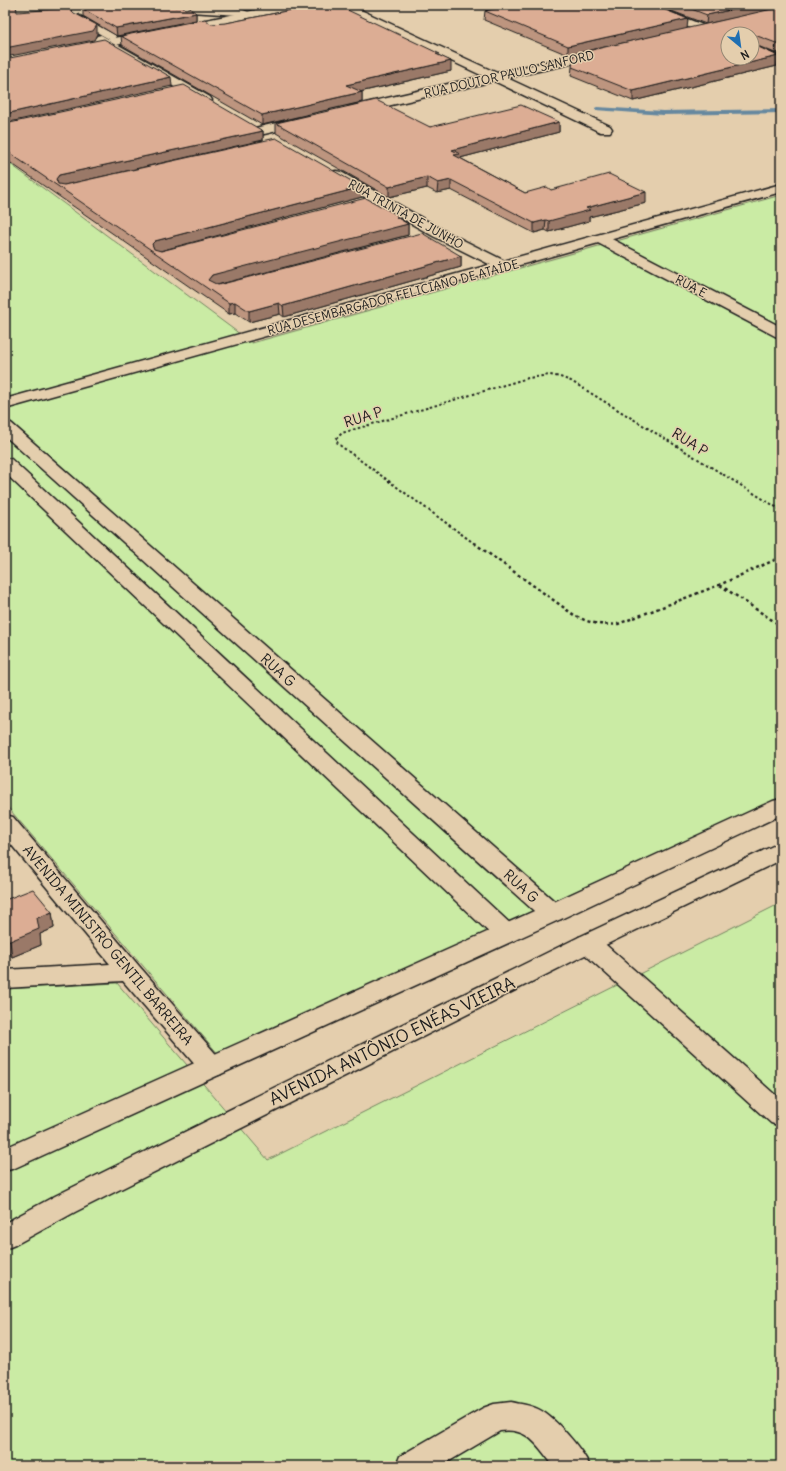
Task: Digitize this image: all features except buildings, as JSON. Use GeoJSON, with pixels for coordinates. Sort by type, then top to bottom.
{"type":"FeatureCollection","features":[{"type":"Feature","properties":{"kind":"street"},"geometry":{"type":"LineString","coordinates":[[123,5],[244,14],[274,5]]}},
{"type":"Feature","properties":{"kind":"street"},"geometry":{"type":"LineString","coordinates":[[5,57],[298,5]]}},
{"type":"Feature","properties":{"kind":"street"},"geometry":{"type":"LineString","coordinates":[[341,5],[498,77],[605,129]]}},
{"type":"Feature","properties":{"kind":"street"},"geometry":{"type":"LineString","coordinates":[[642,5],[720,36]]}},
{"type":"Feature","properties":{"kind":"street"},"geometry":{"type":"LineString","coordinates":[[681,35],[727,24]]}},
{"type":"Feature","properties":{"kind":"street"},"geometry":{"type":"LineString","coordinates":[[5,63],[107,40],[219,108]]}},
{"type":"Feature","properties":{"kind":"street","name":"RUA DOUTOR PAULO SANFORD"},"geometry":{"type":"LineString","coordinates":[[344,112],[612,51]]}},
{"type":"Feature","properties":{"kind":"street"},"geometry":{"type":"LineString","coordinates":[[760,52],[781,60]]}},
{"type":"Feature","properties":{"kind":"street"},"geometry":{"type":"LineString","coordinates":[[170,92],[186,89]]}},
{"type":"Feature","properties":{"kind":"street"},"geometry":{"type":"LineString","coordinates":[[260,131],[321,117]]}},
{"type":"Feature","properties":{"kind":"street"},"geometry":{"type":"LineString","coordinates":[[246,123],[279,142]]}},
{"type":"Feature","properties":{"kind":"street","name":"RUA TRINTA DE JUNHO"},"geometry":{"type":"LineString","coordinates":[[325,169],[438,233],[504,266]]}},
{"type":"Feature","properties":{"kind":"street","name":"RUA DESEMBARGADOR FELICIANO DE ATAÍDE"},"geometry":{"type":"LineString","coordinates":[[5,404],[781,188]]}},
{"type":"Feature","properties":{"kind":"street"},"geometry":{"type":"LineString","coordinates":[[363,203],[378,199]]}},
{"type":"Feature","properties":{"kind":"street"},"geometry":{"type":"LineString","coordinates":[[417,238],[438,233]]}},
{"type":"Feature","properties":{"kind":"street","name":"RUA E"},"geometry":{"type":"LineString","coordinates":[[601,239],[781,333]]}},
{"type":"Feature","properties":{"kind":"street","name":"RUA G"},"geometry":{"type":"LineString","coordinates":[[5,428],[552,913]]}},
{"type":"Feature","properties":{"kind":"street"},"geometry":{"type":"LineString","coordinates":[[5,463],[506,934]]}},
{"type":"Feature","properties":{"kind":"street"},"geometry":{"type":"LineString","coordinates":[[5,1160],[212,1068],[506,934],[781,806]]}},
{"type":"Feature","properties":{"kind":"street","name":"AVENIDA MINISTRO GENTIL BARREIRA"},"geometry":{"type":"LineString","coordinates":[[5,822],[212,1068]]}},
{"type":"Feature","properties":{"kind":"street","name":"AVENIDA ANTÔNIO ENÉAS VIEIRA"},"geometry":{"type":"LineString","coordinates":[[5,1237],[79,1197],[588,943],[781,851]]}},
{"type":"Feature","properties":{"kind":"street"},"geometry":{"type":"LineString","coordinates":[[588,943],[781,1116]]}},
{"type":"Feature","properties":{"kind":"street"},"geometry":{"type":"LineString","coordinates":[[5,978],[130,972]]}},
{"type":"Feature","properties":{"kind":"street"},"geometry":{"type":"LineString","coordinates":[[412,1466],[494,1418],[511,1416],[527,1419],[540,1427],[574,1466]]}},
{"type":"Feature","properties":{"kind":"lane"},"geometry":{"type":"LineString","coordinates":[[72,12],[107,40]]}},
{"type":"Feature","properties":{"kind":"path","name":"RUA P"},"geometry":{"type":"LineString","coordinates":[[781,510],[571,380],[556,375],[547,374],[528,378],[342,433],[336,439],[338,444],[574,615],[592,624],[607,626],[618,624],[720,585],[781,557]]}},
{"type":"Feature","properties":{"kind":"path"},"geometry":{"type":"LineString","coordinates":[[720,585],[781,626]]}},
{"type":"Feature","properties":{"kind":"green space"},"geometry":{"type":"Polygon","coordinates":[[[5,160],[252,343],[781,195],[781,797],[219,1055],[5,804],[5,160]]]}},
{"type":"Feature","properties":{"kind":"green space"},"geometry":{"type":"Polygon","coordinates":[[[781,903],[781,1466],[5,1466],[5,989],[117,983],[268,1160],[781,903]]]}},
{"type":"Feature","properties":{"kind":"waterway"},"geometry":{"type":"LineString","coordinates":[[597,109],[663,113],[781,111]]}}]}
